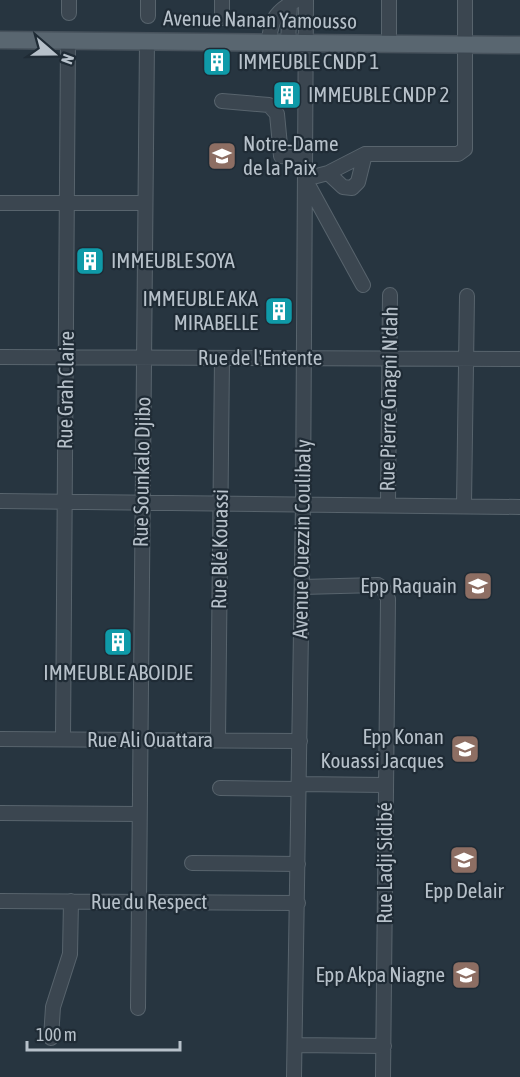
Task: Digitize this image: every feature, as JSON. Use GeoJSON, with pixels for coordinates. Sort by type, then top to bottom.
{"type":"FeatureCollection","features":[{"type":"Feature","properties":{"kind":"main road","name":"Avenue Nanan Yamousso"},"geometry":{"type":"LineString","coordinates":[[0,40],[520,45]]}},
{"type":"Feature","properties":{"kind":"street"},"geometry":{"type":"LineString","coordinates":[[147,16],[148,0]]}},
{"type":"Feature","properties":{"kind":"street"},"geometry":{"type":"LineString","coordinates":[[222,0],[222,18]]}},
{"type":"Feature","properties":{"kind":"street","name":"Avenue Ouezzin Coulibaly"},"geometry":{"type":"LineString","coordinates":[[294,1077],[303,503],[306,0]]}},
{"type":"Feature","properties":{"kind":"street"},"geometry":{"type":"LineString","coordinates":[[389,0],[389,44]]}},
{"type":"Feature","properties":{"kind":"street"},"geometry":{"type":"LineString","coordinates":[[363,285],[305,179],[327,173],[365,154],[458,154],[465,149],[465,0]]}},
{"type":"Feature","properties":{"kind":"street"},"geometry":{"type":"LineString","coordinates":[[268,43],[274,18],[280,10],[293,2]]}},
{"type":"Feature","properties":{"kind":"street"},"geometry":{"type":"LineString","coordinates":[[288,43],[293,2]]}},
{"type":"Feature","properties":{"kind":"street","name":"Rue Grah Claire"},"geometry":{"type":"LineString","coordinates":[[63,739],[68,41]]}},
{"type":"Feature","properties":{"kind":"street","name":"Rue Sounkalo Djibo"},"geometry":{"type":"LineString","coordinates":[[138,1008],[147,41]]}},
{"type":"Feature","properties":{"kind":"street"},"geometry":{"type":"LineString","coordinates":[[222,101],[270,105],[277,114],[281,156],[305,158]]}},
{"type":"Feature","properties":{"kind":"street"},"geometry":{"type":"LineString","coordinates":[[327,173],[343,187],[352,188],[358,182],[365,154]]}},
{"type":"Feature","properties":{"kind":"street"},"geometry":{"type":"LineString","coordinates":[[0,202],[145,203]]}},
{"type":"Feature","properties":{"kind":"street","name":"Rue Pierre Gnagni N'dah"},"geometry":{"type":"LineString","coordinates":[[388,504],[390,295]]}},
{"type":"Feature","properties":{"kind":"street"},"geometry":{"type":"LineString","coordinates":[[464,504],[467,296]]}},
{"type":"Feature","properties":{"kind":"street","name":"Rue de l'Entente"},"geometry":{"type":"LineString","coordinates":[[0,357],[520,359]]}},
{"type":"Feature","properties":{"kind":"street","name":"Rue Blé Kouassi"},"geometry":{"type":"LineString","coordinates":[[218,740],[222,358]]}},
{"type":"Feature","properties":{"kind":"street"},"geometry":{"type":"LineString","coordinates":[[0,501],[464,504],[520,507]]}},
{"type":"Feature","properties":{"kind":"street","name":"Rue Ladji Sidibé"},"geometry":{"type":"LineString","coordinates":[[302,587],[378,585],[387,593],[388,697],[385,784],[383,1077]]}},
{"type":"Feature","properties":{"kind":"street","name":"Rue Ali Ouattara"},"geometry":{"type":"LineString","coordinates":[[0,739],[300,741]]}},
{"type":"Feature","properties":{"kind":"street"},"geometry":{"type":"LineString","coordinates":[[220,788],[385,784]]}},
{"type":"Feature","properties":{"kind":"street"},"geometry":{"type":"LineString","coordinates":[[0,813],[139,814]]}},
{"type":"Feature","properties":{"kind":"street"},"geometry":{"type":"LineString","coordinates":[[192,863],[298,864]]}},
{"type":"Feature","properties":{"kind":"street","name":"Rue du Respect"},"geometry":{"type":"LineString","coordinates":[[0,901],[298,903]]}},
{"type":"Feature","properties":{"kind":"street"},"geometry":{"type":"LineString","coordinates":[[51,1038],[52,1007],[70,954],[71,901]]}},
{"type":"Feature","properties":{"kind":"street"},"geometry":{"type":"LineString","coordinates":[[295,1045],[384,1046]]}},
{"type":"Feature","properties":{"kind":"place","name":"IMMEUBLE CNDP 1"},"geometry":{"type":"Point","coordinates":[217,62]}},
{"type":"Feature","properties":{"kind":"place","name":"IMMEUBLE CNDP 2"},"geometry":{"type":"Point","coordinates":[287,95]}},
{"type":"Feature","properties":{"kind":"place","name":"Notre-Dame de la Paix"},"geometry":{"type":"Point","coordinates":[222,156]}},
{"type":"Feature","properties":{"kind":"place","name":"IMMEUBLE SOYA"},"geometry":{"type":"Point","coordinates":[90,261]}},
{"type":"Feature","properties":{"kind":"place","name":"IMMEUBLE AKA MIRABELLE"},"geometry":{"type":"Point","coordinates":[279,311]}},
{"type":"Feature","properties":{"kind":"place","name":"Epp Raquain"},"geometry":{"type":"Point","coordinates":[478,586]}},
{"type":"Feature","properties":{"kind":"place","name":"IMMEUBLE ABOIDJE"},"geometry":{"type":"Point","coordinates":[118,642]}},
{"type":"Feature","properties":{"kind":"place","name":"Epp Konan Kouassi Jacques"},"geometry":{"type":"Point","coordinates":[465,749]}},
{"type":"Feature","properties":{"kind":"place","name":"Epp Delair"},"geometry":{"type":"Point","coordinates":[464,860]}},
{"type":"Feature","properties":{"kind":"place","name":"Epp Akpa Niagne"},"geometry":{"type":"Point","coordinates":[466,975]}}]}
